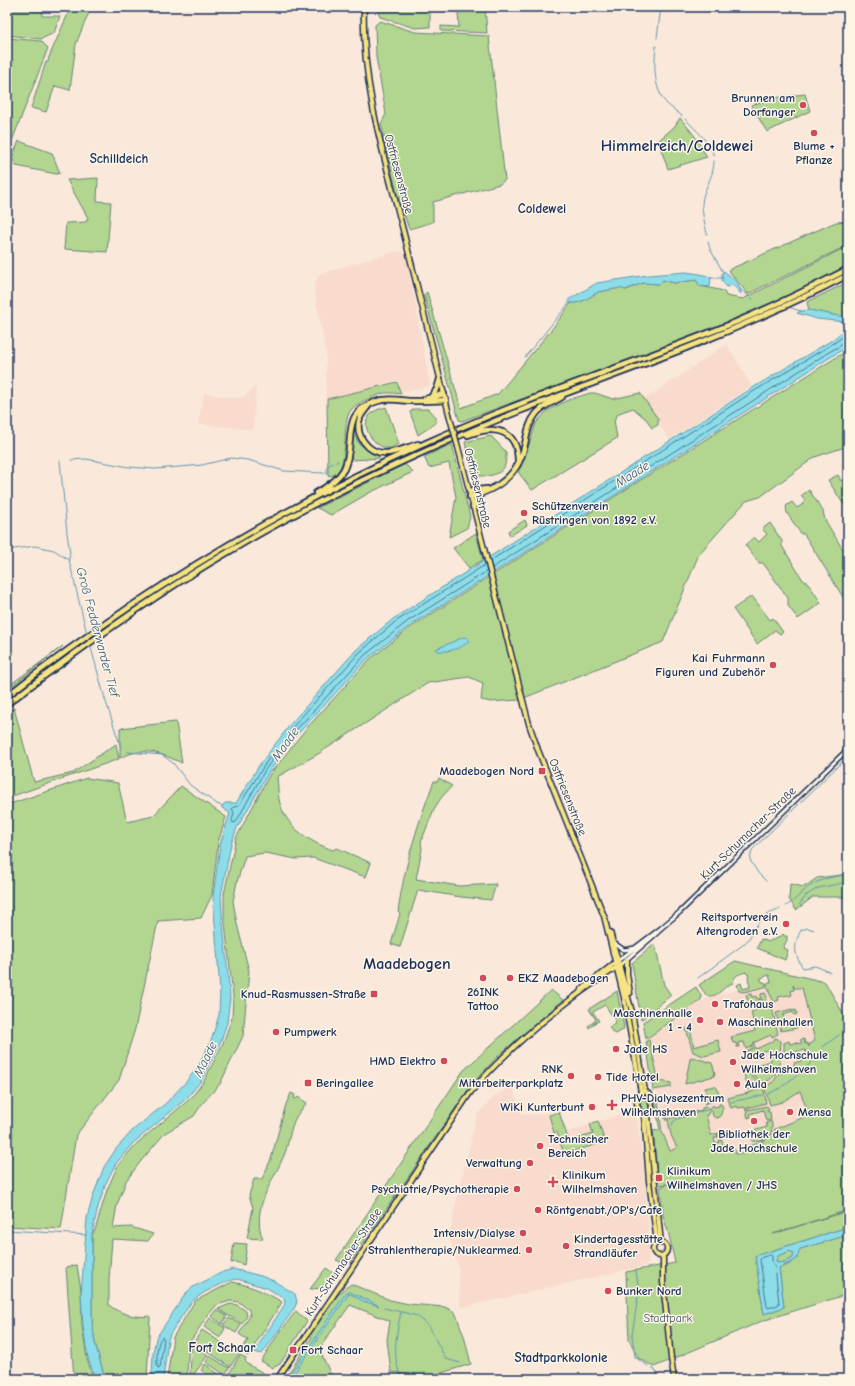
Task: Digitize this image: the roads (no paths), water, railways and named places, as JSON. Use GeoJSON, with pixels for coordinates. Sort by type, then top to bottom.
{"type":"FeatureCollection","features":[{"type":"Feature","properties":{"kind":"highway"},"geometry":{"type":"LineString","coordinates":[[7,696],[96,630],[192,567],[307,501],[426,443],[510,408],[738,321],[813,287],[848,269]]}},
{"type":"Feature","properties":{"kind":"highway"},"geometry":{"type":"LineString","coordinates":[[7,704],[99,636],[178,583],[235,548],[329,497],[440,444],[494,421],[740,326],[816,292],[848,275]]}},
{"type":"Feature","properties":{"kind":"highway"},"geometry":{"type":"LineString","coordinates":[[431,397],[437,389],[440,379]]}},
{"type":"Feature","properties":{"kind":"highway"},"geometry":{"type":"LineString","coordinates":[[469,491],[489,489],[498,486],[508,478],[522,458],[528,430],[533,419],[540,410],[561,398],[566,393]]}},
{"type":"Feature","properties":{"kind":"highway"},"geometry":{"type":"LineString","coordinates":[[422,400],[444,394]]}},
{"type":"Feature","properties":{"kind":"highway"},"geometry":{"type":"LineString","coordinates":[[307,501],[313,495],[330,485],[340,475],[347,459],[353,420],[365,406],[384,400],[446,400]]}},
{"type":"Feature","properties":{"kind":"highway"},"geometry":{"type":"LineString","coordinates":[[370,404],[360,418],[358,425],[361,437],[368,447],[379,452],[386,453],[398,451],[419,443],[426,443]]}},
{"type":"Feature","properties":{"kind":"highway"},"geometry":{"type":"LineString","coordinates":[[440,444],[448,444],[485,430],[500,431],[509,436],[516,444],[518,465]]}},
{"type":"Feature","properties":{"kind":"highway"},"geometry":{"type":"LineString","coordinates":[[470,497],[481,494],[489,489]]}},
{"type":"Feature","properties":{"kind":"highway"},"geometry":{"type":"LineString","coordinates":[[473,507],[481,494]]}},
{"type":"Feature","properties":{"kind":"main road","name":"Ostfriesenstraße"},"geometry":{"type":"LineString","coordinates":[[364,7],[366,71],[373,114],[519,686],[535,742],[604,916],[618,964]]}},
{"type":"Feature","properties":{"kind":"main road"},"geometry":{"type":"LineString","coordinates":[[604,916],[614,943],[618,964],[632,1012]]}},
{"type":"Feature","properties":{"kind":"main road"},"geometry":{"type":"LineString","coordinates":[[627,960],[627,974],[643,1092],[637,1099],[639,1111],[646,1115]]}},
{"type":"Feature","properties":{"kind":"main road"},"geometry":{"type":"LineString","coordinates":[[618,964],[619,978],[643,1092]]}},
{"type":"Feature","properties":{"kind":"main road","name":"Kurt-Schumacher-Straße"},"geometry":{"type":"LineString","coordinates":[[572,999],[604,977],[618,964]]}},
{"type":"Feature","properties":{"kind":"main road","name":"Kurt-Schumacher-Straße"},"geometry":{"type":"LineString","coordinates":[[277,1379],[470,1093],[491,1068],[590,982],[618,964]]}},
{"type":"Feature","properties":{"kind":"main road"},"geometry":{"type":"LineString","coordinates":[[604,977],[613,975],[619,978]]}},
{"type":"Feature","properties":{"kind":"main road"},"geometry":{"type":"LineString","coordinates":[[643,1092],[650,1094],[652,1107],[652,1112],[646,1115]]}},
{"type":"Feature","properties":{"kind":"main road"},"geometry":{"type":"LineString","coordinates":[[646,1115],[659,1243]]}},
{"type":"Feature","properties":{"kind":"main road"},"geometry":{"type":"LineString","coordinates":[[659,1243],[654,1246],[653,1251],[655,1254],[661,1256]]}},
{"type":"Feature","properties":{"kind":"main road"},"geometry":{"type":"LineString","coordinates":[[659,1243],[665,1245],[666,1248],[666,1252],[661,1256]]}},
{"type":"Feature","properties":{"kind":"main road"},"geometry":{"type":"LineString","coordinates":[[661,1256],[670,1358],[674,1379]]}},
{"type":"Feature","properties":{"kind":"street","name":"Kurt-Schumacher-Straße"},"geometry":{"type":"LineString","coordinates":[[618,964],[660,929],[718,876],[848,749]]}},
{"type":"Feature","properties":{"kind":"street","name":"Kurt-Schumacher-Straße"},"geometry":{"type":"LineString","coordinates":[[618,964],[627,960],[656,936],[660,929]]}},
{"type":"Feature","properties":{"kind":"street"},"geometry":{"type":"LineString","coordinates":[[614,943],[624,950],[637,947]]}},
{"type":"Feature","properties":{"kind":"water"},"geometry":{"type":"Polygon","coordinates":[[[724,271],[737,283],[741,290],[741,294],[733,285],[727,287],[722,281],[722,273],[724,271]]]}},
{"type":"Feature","properties":{"kind":"water"},"geometry":{"type":"Polygon","coordinates":[[[686,272],[711,277],[710,287],[700,286],[696,280],[674,283],[663,280],[660,284],[643,283],[625,290],[620,288],[598,292],[585,300],[575,303],[570,303],[568,300],[597,283],[648,275],[686,272]]]}},
{"type":"Feature","properties":{"kind":"water"},"geometry":{"type":"Polygon","coordinates":[[[809,310],[848,318],[848,327],[845,322],[817,319],[797,313],[809,310]]]}},
{"type":"Feature","properties":{"kind":"water","name":"Maade"},"geometry":{"type":"Polygon","coordinates":[[[848,327],[848,346],[411,625],[367,659],[294,738],[269,772],[237,828],[231,844],[221,896],[230,998],[227,1023],[220,1043],[201,1081],[186,1099],[132,1144],[115,1165],[106,1183],[98,1207],[92,1234],[92,1322],[95,1343],[105,1379],[95,1379],[88,1358],[83,1327],[81,1294],[87,1218],[93,1196],[104,1167],[116,1149],[133,1130],[166,1103],[186,1082],[199,1065],[212,1038],[219,1015],[220,990],[213,897],[220,845],[230,813],[222,808],[222,806],[225,803],[236,803],[260,764],[293,721],[356,650],[393,619],[754,387],[832,340],[848,327]]]}},
{"type":"Feature","properties":{"kind":"water"},"geometry":{"type":"Polygon","coordinates":[[[464,637],[468,638],[468,642],[458,648],[442,651],[438,651],[436,649],[464,637]]]}},
{"type":"Feature","properties":{"kind":"water"},"geometry":{"type":"Polygon","coordinates":[[[848,1227],[848,1235],[800,1249],[797,1259],[779,1268],[784,1307],[764,1314],[755,1256],[848,1227]],[[789,1251],[778,1256],[776,1260],[777,1263],[785,1262],[793,1258],[794,1253],[789,1251]]]}},
{"type":"Feature","properties":{"kind":"water"},"geometry":{"type":"Polygon","coordinates":[[[233,1269],[274,1281],[295,1294],[297,1302],[294,1309],[262,1354],[254,1352],[285,1304],[284,1298],[267,1288],[237,1279],[228,1281],[205,1292],[192,1301],[170,1334],[163,1379],[152,1379],[153,1353],[156,1338],[186,1293],[193,1287],[223,1272],[233,1269]]]}},
{"type":"Feature","properties":{"kind":"water"},"geometry":{"type":"Polygon","coordinates":[[[350,1292],[379,1306],[365,1302],[351,1294],[348,1295],[290,1379],[287,1379],[346,1293],[350,1292]]]}},
{"type":"Feature","properties":{"kind":"waterway"},"geometry":{"type":"LineString","coordinates":[[657,38],[661,7]]}},
{"type":"Feature","properties":{"kind":"waterway"},"geometry":{"type":"LineString","coordinates":[[656,46],[655,69],[659,91],[667,104],[682,116]]}},
{"type":"Feature","properties":{"kind":"waterway"},"geometry":{"type":"LineString","coordinates":[[685,119],[706,141],[714,156]]}},
{"type":"Feature","properties":{"kind":"waterway"},"geometry":{"type":"LineString","coordinates":[[707,234],[702,204],[704,194],[712,174],[714,161]]}},
{"type":"Feature","properties":{"kind":"waterway"},"geometry":{"type":"LineString","coordinates":[[708,242],[710,249],[723,272]]}},
{"type":"Feature","properties":{"kind":"waterway"},"geometry":{"type":"LineString","coordinates":[[710,278],[723,278]]}},
{"type":"Feature","properties":{"kind":"waterway"},"geometry":{"type":"LineString","coordinates":[[740,289],[753,299]]}},
{"type":"Feature","properties":{"kind":"waterway"},"geometry":{"type":"LineString","coordinates":[[525,357],[570,302]]}},
{"type":"Feature","properties":{"kind":"waterway"},"geometry":{"type":"LineString","coordinates":[[791,308],[801,311]]}},
{"type":"Feature","properties":{"kind":"waterway"},"geometry":{"type":"LineString","coordinates":[[71,460],[86,459],[129,467],[155,469],[202,465],[231,458],[248,460],[284,471],[323,473],[327,473],[327,466],[338,461]]}},
{"type":"Feature","properties":{"kind":"waterway"},"geometry":{"type":"LineString","coordinates":[[60,461],[70,553],[69,559]]}},
{"type":"Feature","properties":{"kind":"waterway","name":"Groß Fedderwarder Tief"},"geometry":{"type":"LineString","coordinates":[[7,550],[35,546],[54,550],[69,560],[87,634]]}},
{"type":"Feature","properties":{"kind":"waterway","name":"Groß Fedderwarder Tief"},"geometry":{"type":"LineString","coordinates":[[90,644],[105,699],[121,748]]}},
{"type":"Feature","properties":{"kind":"waterway","name":"Groß Fedderwarder Tief"},"geometry":{"type":"LineString","coordinates":[[128,752],[162,755],[173,763],[190,785],[222,806]]}},
{"type":"Feature","properties":{"kind":"waterway"},"geometry":{"type":"LineString","coordinates":[[766,881],[758,873],[750,860],[752,850],[848,756]]}},
{"type":"Feature","properties":{"kind":"waterway"},"geometry":{"type":"LineString","coordinates":[[786,906],[813,884],[827,878],[848,875]]}},
{"type":"Feature","properties":{"kind":"waterway"},"geometry":{"type":"LineString","coordinates":[[805,895],[818,888],[848,882]]}},
{"type":"Feature","properties":{"kind":"waterway"},"geometry":{"type":"LineString","coordinates":[[799,905],[806,896]]}},
{"type":"Feature","properties":{"kind":"waterway"},"geometry":{"type":"LineString","coordinates":[[698,978],[744,944],[763,918],[780,909]]}},
{"type":"Feature","properties":{"kind":"waterway"},"geometry":{"type":"LineString","coordinates":[[814,930],[808,928],[801,930],[796,945],[796,954],[803,968],[815,966],[830,972]]}},
{"type":"Feature","properties":{"kind":"waterway"},"geometry":{"type":"LineString","coordinates":[[842,1034],[848,1034]]}},
{"type":"Feature","properties":{"kind":"waterway"},"geometry":{"type":"LineString","coordinates":[[768,1094],[780,1088],[806,1068],[824,1046],[839,1035]]}},
{"type":"Feature","properties":{"kind":"waterway"},"geometry":{"type":"LineString","coordinates":[[731,1102],[763,1095]]}},
{"type":"Feature","properties":{"kind":"waterway"},"geometry":{"type":"LineString","coordinates":[[672,1126],[673,1122],[677,1119],[709,1109]]}},
{"type":"Feature","properties":{"kind":"waterway"},"geometry":{"type":"LineString","coordinates":[[7,1230],[86,1235]]}},
{"type":"Feature","properties":{"kind":"waterway"},"geometry":{"type":"LineString","coordinates":[[636,1272],[639,1290],[632,1335],[635,1357],[648,1366]]}},
{"type":"Feature","properties":{"kind":"waterway"},"geometry":{"type":"LineString","coordinates":[[384,1308],[401,1312],[396,1337],[396,1355],[399,1371],[403,1379]]}},
{"type":"Feature","properties":{"kind":"waterway"},"geometry":{"type":"LineString","coordinates":[[402,1312],[417,1316],[427,1324],[446,1359],[460,1363]]}},
{"type":"Feature","properties":{"kind":"waterway"},"geometry":{"type":"LineString","coordinates":[[652,1368],[655,1370],[660,1379]]}},
{"type":"Feature","properties":{"kind":"place","name":"Brunnen am Dorfanger"},"geometry":{"type":"Point","coordinates":[803,105]}},
{"type":"Feature","properties":{"kind":"place","name":"Blume + Pflanze"},"geometry":{"type":"Point","coordinates":[814,133]}},
{"type":"Feature","properties":{"kind":"place","name":"Schützenverein Rüstringen von 1892 e.V."},"geometry":{"type":"Point","coordinates":[524,513]}},
{"type":"Feature","properties":{"kind":"place","name":"Kai Fuhrmann Figuren und Zubehör"},"geometry":{"type":"Point","coordinates":[773,665]}},
{"type":"Feature","properties":{"kind":"place","name":"Maadebogen Nord"},"geometry":{"type":"Point","coordinates":[542,771]}},
{"type":"Feature","properties":{"kind":"place","name":"Reitsportverein Altengroden e.V."},"geometry":{"type":"Point","coordinates":[786,924]}},
{"type":"Feature","properties":{"kind":"place","name":"26INK Tattoo"},"geometry":{"type":"Point","coordinates":[483,978]}},
{"type":"Feature","properties":{"kind":"place","name":"EKZ Maadebogen"},"geometry":{"type":"Point","coordinates":[510,978]}},
{"type":"Feature","properties":{"kind":"place","name":"Knud-Rasmussen-Straße"},"geometry":{"type":"Point","coordinates":[374,994]}},
{"type":"Feature","properties":{"kind":"place","name":"Trafohaus"},"geometry":{"type":"Point","coordinates":[715,1004]}},
{"type":"Feature","properties":{"kind":"place","name":"Maschinenhalle 1 - 4"},"geometry":{"type":"Point","coordinates":[700,1020]}},
{"type":"Feature","properties":{"kind":"place","name":"Maschinenhallen"},"geometry":{"type":"Point","coordinates":[720,1022]}},
{"type":"Feature","properties":{"kind":"place","name":"Pumpwerk"},"geometry":{"type":"Point","coordinates":[276,1032]}},
{"type":"Feature","properties":{"kind":"place","name":"Jade HS"},"geometry":{"type":"Point","coordinates":[616,1049]}},
{"type":"Feature","properties":{"kind":"place","name":"HMD Elektro"},"geometry":{"type":"Point","coordinates":[444,1061]}},
{"type":"Feature","properties":{"kind":"place","name":"Jade Hochschule Wilhelmshaven"},"geometry":{"type":"Point","coordinates":[733,1062]}},
{"type":"Feature","properties":{"kind":"place","name":"RNK Mitarbeiterparkplatz"},"geometry":{"type":"Point","coordinates":[571,1076]}},
{"type":"Feature","properties":{"kind":"place","name":"Tide Hotel"},"geometry":{"type":"Point","coordinates":[598,1077]}},
{"type":"Feature","properties":{"kind":"place","name":"Beringallee"},"geometry":{"type":"Point","coordinates":[308,1083]}},
{"type":"Feature","properties":{"kind":"place","name":"Aula"},"geometry":{"type":"Point","coordinates":[737,1084]}},
{"type":"Feature","properties":{"kind":"place","name":"PHV-Dialysezentrum Wilhelmshaven"},"geometry":{"type":"Point","coordinates":[612,1105]}},
{"type":"Feature","properties":{"kind":"place","name":"WiKi Kunterbunt"},"geometry":{"type":"Point","coordinates":[592,1107]}},
{"type":"Feature","properties":{"kind":"place","name":"Mensa"},"geometry":{"type":"Point","coordinates":[790,1112]}},
{"type":"Feature","properties":{"kind":"place","name":"Bibliothek der Jade Hochschule"},"geometry":{"type":"Point","coordinates":[754,1121]}},
{"type":"Feature","properties":{"kind":"place","name":"Technischer Bereich"},"geometry":{"type":"Point","coordinates":[540,1146]}},
{"type":"Feature","properties":{"kind":"place","name":"Verwaltung"},"geometry":{"type":"Point","coordinates":[530,1163]}},
{"type":"Feature","properties":{"kind":"place","name":"Klinikum Wilhelmshaven / JHS"},"geometry":{"type":"Point","coordinates":[659,1178]}},
{"type":"Feature","properties":{"kind":"place","name":"Klinikum Wilhelmshaven"},"geometry":{"type":"Point","coordinates":[553,1182]}},
{"type":"Feature","properties":{"kind":"place","name":"Psychiatrie/Psychotherapie"},"geometry":{"type":"Point","coordinates":[517,1189]}},
{"type":"Feature","properties":{"kind":"place","name":"Röntgenabt./OP's/Cafe"},"geometry":{"type":"Point","coordinates":[538,1210]}},
{"type":"Feature","properties":{"kind":"place","name":"Intensiv/Dialyse"},"geometry":{"type":"Point","coordinates":[523,1233]}},
{"type":"Feature","properties":{"kind":"place","name":"Kindertagesstätte Strandläufer"},"geometry":{"type":"Point","coordinates":[566,1246]}},
{"type":"Feature","properties":{"kind":"place","name":"Strahlentherapie/Nuklearmed."},"geometry":{"type":"Point","coordinates":[529,1250]}},
{"type":"Feature","properties":{"kind":"place","name":"Bunker Nord"},"geometry":{"type":"Point","coordinates":[608,1291]}},
{"type":"Feature","properties":{"kind":"place","name":"Fort Schaar"},"geometry":{"type":"Point","coordinates":[293,1350]}},
{"type":"Feature","properties":{"kind":"district","name":"Himmelreich/Coldewei"},"geometry":{"type":"Point","coordinates":[677,146]}},
{"type":"Feature","properties":{"kind":"district","name":"Schilldeich"},"geometry":{"type":"Point","coordinates":[119,158]}},
{"type":"Feature","properties":{"kind":"district","name":"Coldewei"},"geometry":{"type":"Point","coordinates":[542,208]}},
{"type":"Feature","properties":{"kind":"district","name":"Maadebogen"},"geometry":{"type":"Point","coordinates":[407,964]}},
{"type":"Feature","properties":{"kind":"district","name":"Fort Schaar"},"geometry":{"type":"Point","coordinates":[222,1347]}},
{"type":"Feature","properties":{"kind":"district","name":"Stadtparkkolonie"},"geometry":{"type":"Point","coordinates":[561,1357]}},
{"type":"Feature","properties":{"kind":"park label","name":"Stadtpark"},"geometry":{"type":"Point","coordinates":[668,1318]}}]}
